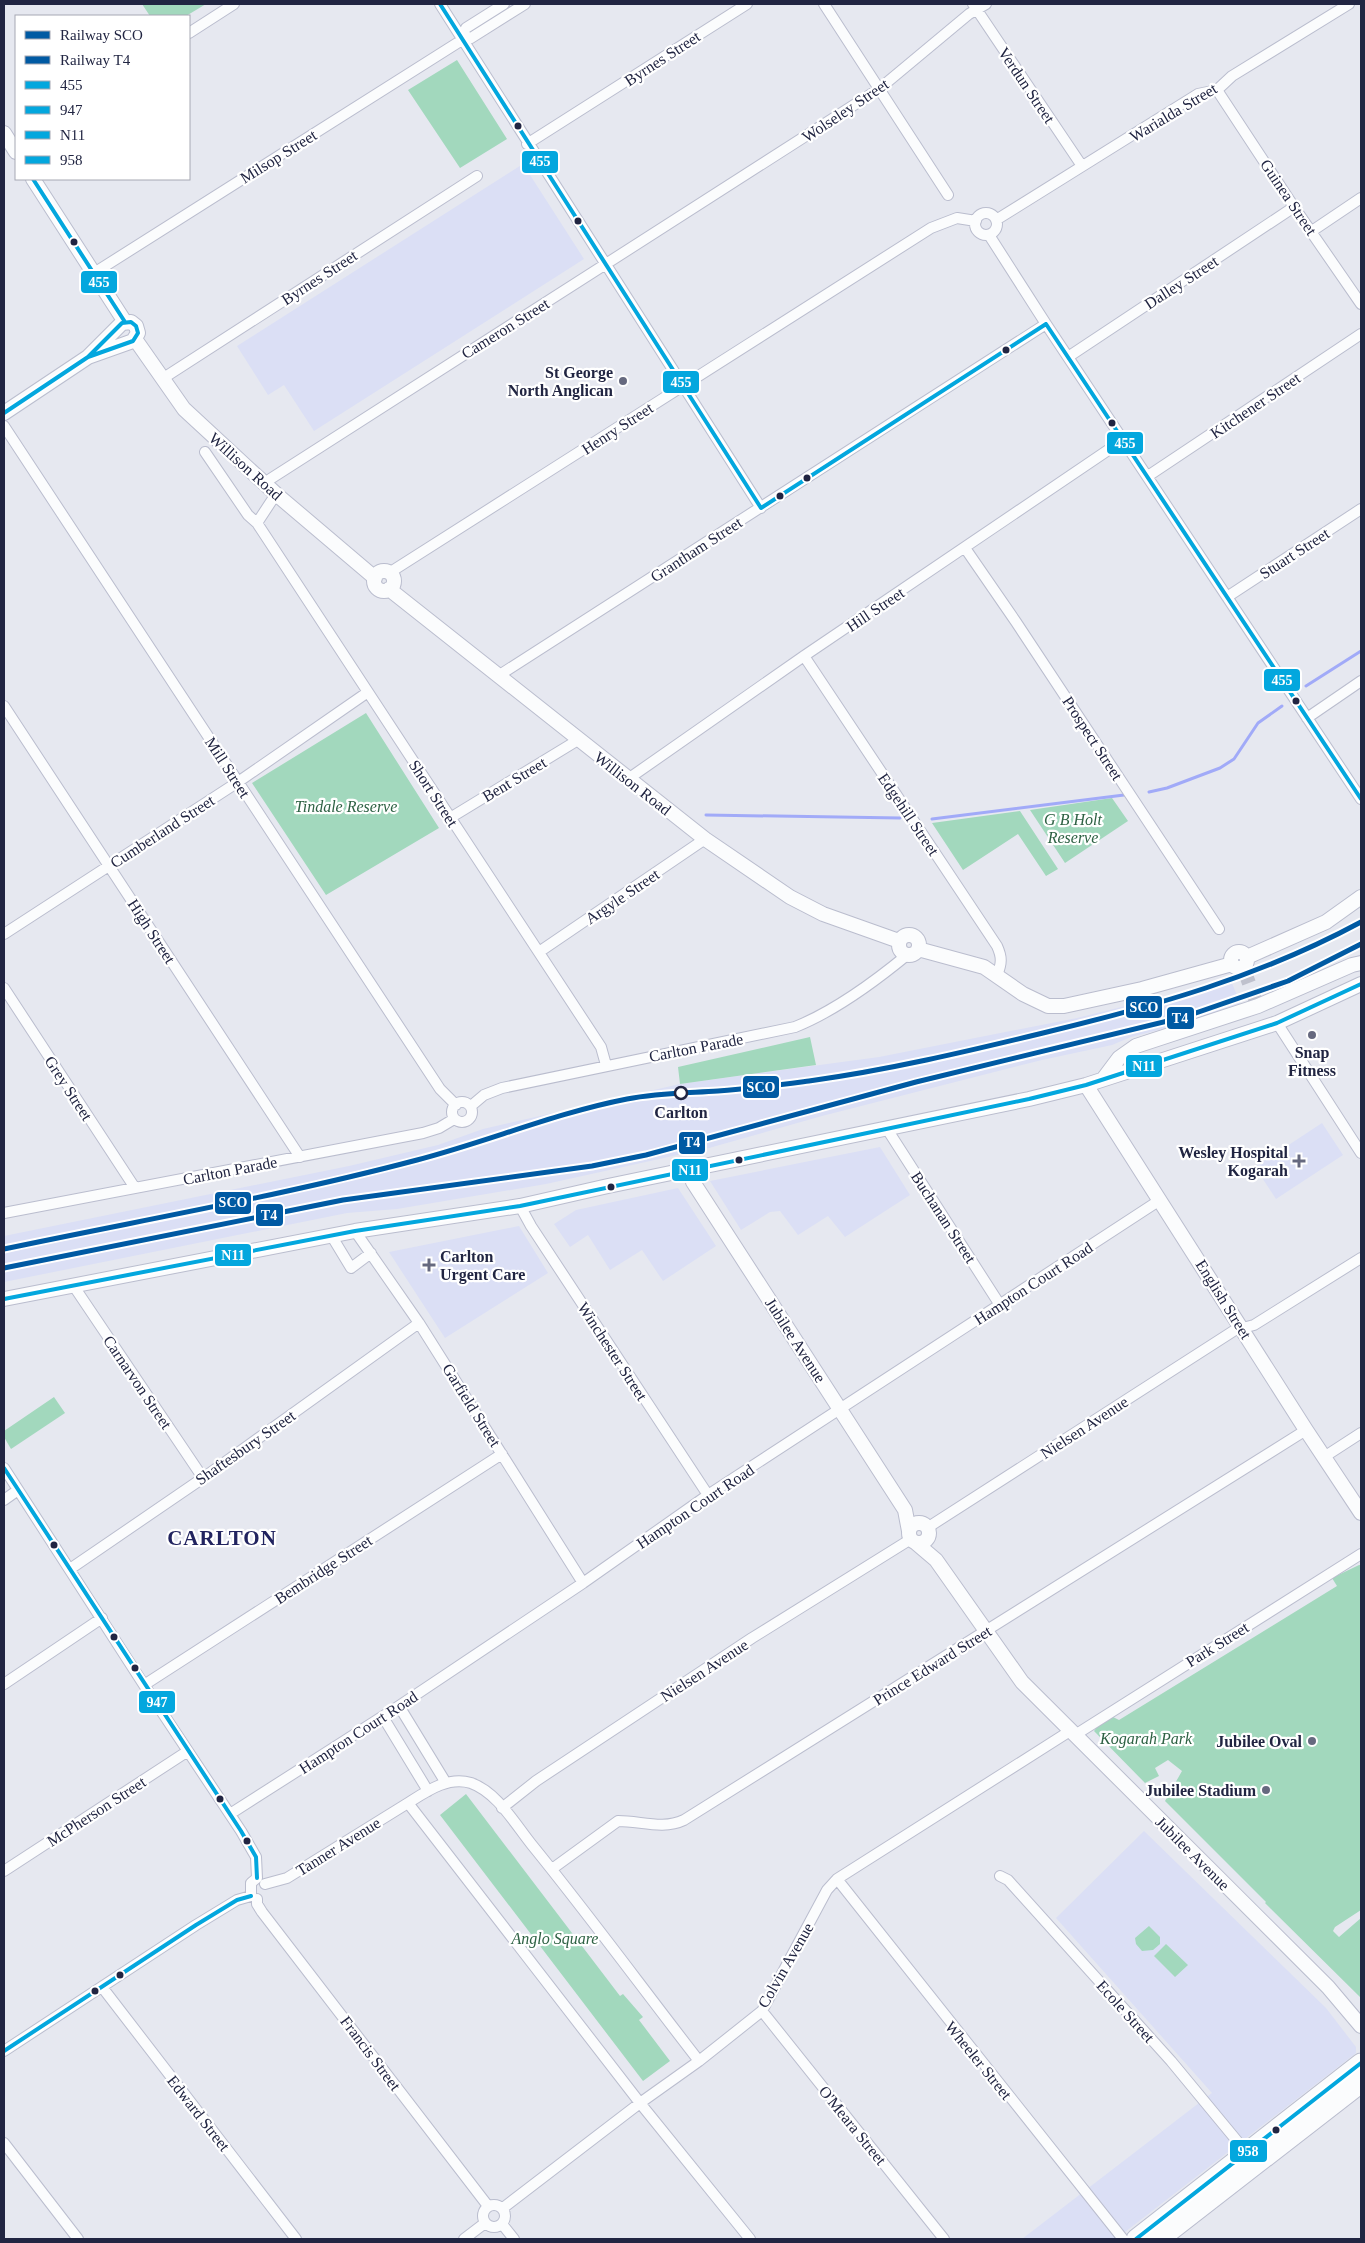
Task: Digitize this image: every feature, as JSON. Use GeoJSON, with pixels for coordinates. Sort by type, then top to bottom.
{"type":"FeatureCollection","features":[{"type":"Feature","properties":{"kind":"highway"},"geometry":{"type":"LineString","coordinates":[[1136,2239],[1361,2063]]}},
{"type":"Feature","properties":{"kind":"highway"},"geometry":{"type":"LineString","coordinates":[[1160,2239],[1361,2083]]}},
{"type":"Feature","properties":{"kind":"main road"},"geometry":{"type":"LineString","coordinates":[[4,133],[15,147]]}},
{"type":"Feature","properties":{"kind":"main road"},"geometry":{"type":"LineString","coordinates":[[4,414],[88,357],[121,325],[94,272],[35,180]]}},
{"type":"Feature","properties":{"kind":"main road","name":"Willison Road"},"geometry":{"type":"LineString","coordinates":[[121,325],[131,322],[136,326],[138,333],[131,341],[184,409],[276,494],[375,578]]}},
{"type":"Feature","properties":{"kind":"main road"},"geometry":{"type":"LineString","coordinates":[[88,357],[131,341]]}},
{"type":"Feature","properties":{"kind":"main road"},"geometry":{"type":"LineString","coordinates":[[381,572],[389,573],[394,582],[389,589],[383,591],[374,583],[375,578],[381,572]]}},
{"type":"Feature","properties":{"kind":"main road","name":"Willison Road"},"geometry":{"type":"LineString","coordinates":[[389,589],[705,839],[790,897],[823,914],[899,941],[900,950],[913,952]]}},
{"type":"Feature","properties":{"kind":"main road"},"geometry":{"type":"LineString","coordinates":[[913,952],[959,958],[984,967],[1036,1002],[1048,1006],[1064,1006],[1241,965],[1326,922],[1361,897]]}},
{"type":"Feature","properties":{"kind":"main road"},"geometry":{"type":"LineString","coordinates":[[1104,1078],[1119,1058],[1136,1046],[1256,1003],[1343,968],[1361,963]]}},
{"type":"Feature","properties":{"kind":"main road"},"geometry":{"type":"LineString","coordinates":[[1343,968],[1361,970]]}},
{"type":"Feature","properties":{"kind":"main road"},"geometry":{"type":"LineString","coordinates":[[4,1299],[331,1235],[520,1206],[1086,1085],[1278,1023],[1361,984]]}},
{"type":"Feature","properties":{"kind":"main road","name":"English Street"},"geometry":{"type":"LineString","coordinates":[[1086,1085],[1361,1513]]}},
{"type":"Feature","properties":{"kind":"main road","name":"Jubilee Avenue"},"geometry":{"type":"LineString","coordinates":[[689,1169],[694,1182],[919,1534],[1022,1682],[1328,1987],[1361,2026]]}},
{"type":"Feature","properties":{"kind":"street"},"geometry":{"type":"LineString","coordinates":[[190,32],[234,4]]}},
{"type":"Feature","properties":{"kind":"street"},"geometry":{"type":"LineString","coordinates":[[440,4],[527,144],[761,508]]}},
{"type":"Feature","properties":{"kind":"street","name":"Milsop Street"},"geometry":{"type":"LineString","coordinates":[[462,40],[466,28],[504,4]]}},
{"type":"Feature","properties":{"kind":"street","name":"Milsop Street"},"geometry":{"type":"LineString","coordinates":[[94,272],[462,40],[472,38],[526,4]]}},
{"type":"Feature","properties":{"kind":"street","name":"Byrnes Street"},"geometry":{"type":"LineString","coordinates":[[527,144],[747,4]]}},
{"type":"Feature","properties":{"kind":"street"},"geometry":{"type":"LineString","coordinates":[[824,4],[948,195]]}},
{"type":"Feature","properties":{"kind":"street","name":"Wolseley Street"},"geometry":{"type":"LineString","coordinates":[[747,174],[880,89],[975,7],[986,4]]}},
{"type":"Feature","properties":{"kind":"street","name":"Warialda Street"},"geometry":{"type":"LineString","coordinates":[[996,220],[1198,94],[1217,90],[1232,76],[1349,4]]}},
{"type":"Feature","properties":{"kind":"street","name":"Verdun Street"},"geometry":{"type":"LineString","coordinates":[[975,7],[1082,166]]}},
{"type":"Feature","properties":{"kind":"street","name":"Guinea Street"},"geometry":{"type":"LineString","coordinates":[[1217,90],[1361,304]]}},
{"type":"Feature","properties":{"kind":"street","name":"Cameron Street"},"geometry":{"type":"LineString","coordinates":[[264,483],[747,174]]}},
{"type":"Feature","properties":{"kind":"street","name":"Byrnes Street"},"geometry":{"type":"LineString","coordinates":[[162,379],[477,176]]}},
{"type":"Feature","properties":{"kind":"street"},"geometry":{"type":"LineString","coordinates":[[1312,232],[1361,198]]}},
{"type":"Feature","properties":{"kind":"street","name":"Dalley Street"},"geometry":{"type":"LineString","coordinates":[[1068,357],[1294,207]]}},
{"type":"Feature","properties":{"kind":"street"},"geometry":{"type":"LineString","coordinates":[[989,235],[997,228],[996,220],[992,215],[986,214],[980,216],[976,221],[977,230],[982,234],[989,235],[1361,799]]}},
{"type":"Feature","properties":{"kind":"street","name":"Henry Street"},"geometry":{"type":"LineString","coordinates":[[389,573],[931,228],[952,219],[976,221]]}},
{"type":"Feature","properties":{"kind":"street","name":"Grantham Street"},"geometry":{"type":"LineString","coordinates":[[498,676],[1046,324]]}},
{"type":"Feature","properties":{"kind":"street","name":"Kitchener Street"},"geometry":{"type":"LineString","coordinates":[[1148,476],[1361,334]]}},
{"type":"Feature","properties":{"kind":"street","name":"Mill Street"},"geometry":{"type":"LineString","coordinates":[[4,426],[440,1089],[456,1105]]}},
{"type":"Feature","properties":{"kind":"street","name":"Hill Street"},"geometry":{"type":"LineString","coordinates":[[628,779],[804,656],[1123,440]]}},
{"type":"Feature","properties":{"kind":"street","name":"Short Street"},"geometry":{"type":"LineString","coordinates":[[205,452],[248,515],[257,523],[539,952],[601,1047],[606,1065]]}},
{"type":"Feature","properties":{"kind":"street"},"geometry":{"type":"LineString","coordinates":[[257,523],[276,494]]}},
{"type":"Feature","properties":{"kind":"street","name":"Stuart Street"},"geometry":{"type":"LineString","coordinates":[[1227,597],[1361,509]]}},
{"type":"Feature","properties":{"kind":"street","name":"Prospect Street"},"geometry":{"type":"LineString","coordinates":[[965,548],[1022,630],[1219,929]]}},
{"type":"Feature","properties":{"kind":"street","name":"Edgehill Street"},"geometry":{"type":"LineString","coordinates":[[804,656],[996,946],[1001,956],[1001,965],[997,975]]}},
{"type":"Feature","properties":{"kind":"street"},"geometry":{"type":"LineString","coordinates":[[1307,718],[1361,681]]}},
{"type":"Feature","properties":{"kind":"street","name":"Cumberland Street"},"geometry":{"type":"LineString","coordinates":[[4,934],[238,782],[368,692]]}},
{"type":"Feature","properties":{"kind":"street","name":"High Street"},"geometry":{"type":"LineString","coordinates":[[4,706],[300,1157]]}},
{"type":"Feature","properties":{"kind":"street","name":"Bent Street"},"geometry":{"type":"LineString","coordinates":[[450,818],[578,740]]}},
{"type":"Feature","properties":{"kind":"street","name":"Argyle Street"},"geometry":{"type":"LineString","coordinates":[[539,952],[705,839]]}},
{"type":"Feature","properties":{"kind":"street","name":"Carlton Parade"},"geometry":{"type":"LineString","coordinates":[[471,1106],[484,1095],[502,1088],[606,1065],[795,1028],[811,1021],[860,990],[913,952]]}},
{"type":"Feature","properties":{"kind":"street","name":"Grey Street"},"geometry":{"type":"LineString","coordinates":[[4,988],[135,1188]]}},
{"type":"Feature","properties":{"kind":"street"},"geometry":{"type":"LineString","coordinates":[[1278,1023],[1361,1154]]}},
{"type":"Feature","properties":{"kind":"street"},"geometry":{"type":"LineString","coordinates":[[462,1102],[471,1106],[471,1117],[466,1121],[454,1119],[452,1112],[456,1105],[462,1102]]}},
{"type":"Feature","properties":{"kind":"street","name":"Carlton Parade"},"geometry":{"type":"LineString","coordinates":[[4,1213],[423,1133],[439,1128],[454,1119]]}},
{"type":"Feature","properties":{"kind":"street","name":"Buchanan Street"},"geometry":{"type":"LineString","coordinates":[[887,1129],[1000,1305]]}},
{"type":"Feature","properties":{"kind":"street","name":"Hampton Court Road"},"geometry":{"type":"LineString","coordinates":[[230,1814],[383,1717],[583,1583],[708,1495],[1160,1200]]}},
{"type":"Feature","properties":{"kind":"street","name":"Winchester Street"},"geometry":{"type":"LineString","coordinates":[[520,1206],[531,1226],[708,1495]]}},
{"type":"Feature","properties":{"kind":"street","name":"Garfield Street"},"geometry":{"type":"LineString","coordinates":[[356,1231],[420,1323],[583,1583]]}},
{"type":"Feature","properties":{"kind":"street"},"geometry":{"type":"LineString","coordinates":[[331,1235],[351,1268],[371,1253]]}},
{"type":"Feature","properties":{"kind":"street","name":"Nielsen Avenue"},"geometry":{"type":"LineString","coordinates":[[502,1808],[536,1781],[752,1638],[919,1534],[1235,1330],[1254,1324],[1361,1258]]}},
{"type":"Feature","properties":{"kind":"street","name":"Carnarvon Street"},"geometry":{"type":"LineString","coordinates":[[73,1285],[203,1478]]}},
{"type":"Feature","properties":{"kind":"street","name":"Shaftesbury Street"},"geometry":{"type":"LineString","coordinates":[[70,1569],[203,1478],[420,1323]]}},
{"type":"Feature","properties":{"kind":"street","name":"Prince Edward Street"},"geometry":{"type":"LineString","coordinates":[[552,1869],[618,1821],[664,1826],[684,1820],[1306,1430]]}},
{"type":"Feature","properties":{"kind":"street"},"geometry":{"type":"LineString","coordinates":[[1324,1457],[1361,1432]]}},
{"type":"Feature","properties":{"kind":"street","name":"Bembridge Street"},"geometry":{"type":"LineString","coordinates":[[144,1685],[502,1454]]}},
{"type":"Feature","properties":{"kind":"street"},"geometry":{"type":"LineString","coordinates":[[4,1468],[256,1856],[264,1895],[237,1900],[4,2051]]}},
{"type":"Feature","properties":{"kind":"street"},"geometry":{"type":"LineString","coordinates":[[4,1500],[18,1490]]}},
{"type":"Feature","properties":{"kind":"street","name":"Park Street"},"geometry":{"type":"LineString","coordinates":[[1072,1733],[1361,1554]]}},
{"type":"Feature","properties":{"kind":"street"},"geometry":{"type":"LineString","coordinates":[[4,1684],[102,1618]]}},
{"type":"Feature","properties":{"kind":"street"},"geometry":{"type":"LineString","coordinates":[[399,1706],[446,1783]]}},
{"type":"Feature","properties":{"kind":"street"},"geometry":{"type":"LineString","coordinates":[[383,1717],[428,1791]]}},
{"type":"Feature","properties":{"kind":"street","name":"Colvin Avenue"},"geometry":{"type":"LineString","coordinates":[[503,2208],[762,2012],[827,1890],[837,1878],[1072,1733]]}},
{"type":"Feature","properties":{"kind":"street","name":"McPherson Street"},"geometry":{"type":"LineString","coordinates":[[4,1871],[188,1750]]}},
{"type":"Feature","properties":{"kind":"street"},"geometry":{"type":"LineString","coordinates":[[699,2061],[552,1869],[491,1795],[471,1783],[460,1781],[446,1783],[408,1802],[640,2103],[750,2239]]}},
{"type":"Feature","properties":{"kind":"street","name":"Tanner Avenue"},"geometry":{"type":"LineString","coordinates":[[261,1881],[287,1878],[408,1802]]}},
{"type":"Feature","properties":{"kind":"street","name":"Ecole Street"},"geometry":{"type":"LineString","coordinates":[[1000,1876],[1008,1880],[1025,1898],[1171,2061],[1247,2153]]}},
{"type":"Feature","properties":{"kind":"street","name":"Wheeler Street"},"geometry":{"type":"LineString","coordinates":[[837,1878],[1123,2239]]}},
{"type":"Feature","properties":{"kind":"street"},"geometry":{"type":"LineString","coordinates":[[254,1898],[250,1883],[261,1881]]}},
{"type":"Feature","properties":{"kind":"street","name":"Francis Street"},"geometry":{"type":"LineString","coordinates":[[254,1898],[262,1912],[488,2206]]}},
{"type":"Feature","properties":{"kind":"street","name":"Edward Street"},"geometry":{"type":"LineString","coordinates":[[102,1987],[296,2239]]}},
{"type":"Feature","properties":{"kind":"street","name":"O'Meara Street"},"geometry":{"type":"LineString","coordinates":[[762,2012],[944,2239]]}},
{"type":"Feature","properties":{"kind":"street"},"geometry":{"type":"LineString","coordinates":[[4,2143],[78,2239]]}},
{"type":"Feature","properties":{"kind":"street"},"geometry":{"type":"LineString","coordinates":[[494,2204],[503,2208],[505,2218],[502,2224],[491,2227],[485,2223],[483,2212],[488,2206],[494,2204]]}},
{"type":"Feature","properties":{"kind":"street"},"geometry":{"type":"LineString","coordinates":[[464,2239],[485,2223]]}},
{"type":"Feature","properties":{"kind":"street"},"geometry":{"type":"LineString","coordinates":[[502,2224],[514,2239]]}},
{"type":"Feature","properties":{"kind":"shaded area"},"geometry":{"type":"Polygon","coordinates":[[[523,164],[584,259],[314,431],[284,385],[268,395],[237,346],[523,164]]]}},
{"type":"Feature","properties":{"kind":"shaded area"},"geometry":{"type":"Polygon","coordinates":[[[1229,976],[1241,1005],[1194,1021],[1131,1037],[1112,1045],[1042,1060],[822,1116],[709,1148],[546,1184],[397,1209],[347,1213],[4,1282],[4,1236],[349,1166],[438,1145],[483,1129],[680,1084],[879,1057],[1077,1018],[1178,993],[1229,976]]]}},
{"type":"Feature","properties":{"kind":"shaded area","name":"Wesley Hospital Kogarah"},"geometry":{"type":"Polygon","coordinates":[[[1322,1123],[1343,1155],[1276,1199],[1255,1167],[1322,1123]]]}},
{"type":"Feature","properties":{"kind":"shaded area"},"geometry":{"type":"Polygon","coordinates":[[[880,1147],[910,1195],[845,1237],[828,1216],[798,1235],[780,1211],[770,1212],[741,1230],[710,1181],[880,1147]]]}},
{"type":"Feature","properties":{"kind":"shaded area"},"geometry":{"type":"Polygon","coordinates":[[[678,1188],[716,1246],[663,1281],[642,1250],[610,1270],[588,1235],[570,1247],[554,1224],[576,1210],[678,1188]]]}},
{"type":"Feature","properties":{"kind":"shaded area"},"geometry":{"type":"Polygon","coordinates":[[[519,1226],[548,1273],[445,1338],[389,1252],[519,1226]]]}},
{"type":"Feature","properties":{"kind":"shaded area"},"geometry":{"type":"Polygon","coordinates":[[[1144,1831],[1326,2008],[1356,2047],[1356,2053],[1116,2239],[1022,2239],[1212,2093],[1056,1918],[1144,1831]]]}},
{"type":"Feature","properties":{"kind":"green space"},"geometry":{"type":"Polygon","coordinates":[[[142,4],[206,4],[188,15],[149,15],[142,4]]]}},
{"type":"Feature","properties":{"kind":"green space"},"geometry":{"type":"Polygon","coordinates":[[[457,60],[507,139],[460,168],[408,90],[457,60]]]}},
{"type":"Feature","properties":{"kind":"green space","name":"Tindale Reserve"},"geometry":{"type":"Polygon","coordinates":[[[366,713],[439,828],[326,895],[252,783],[366,713]]]}},
{"type":"Feature","properties":{"kind":"green space","name":"G B Holt Reserve"},"geometry":{"type":"Polygon","coordinates":[[[1112,798],[1128,821],[1065,863],[1030,810],[1112,798]]]}},
{"type":"Feature","properties":{"kind":"green space"},"geometry":{"type":"Polygon","coordinates":[[[1020,811],[1058,869],[1046,876],[1018,834],[963,870],[932,823],[1020,811]]]}},
{"type":"Feature","properties":{"kind":"green space"},"geometry":{"type":"Polygon","coordinates":[[[810,1037],[816,1065],[680,1084],[678,1067],[810,1037]]]}},
{"type":"Feature","properties":{"kind":"green space"},"geometry":{"type":"Polygon","coordinates":[[[54,1397],[65,1413],[11,1449],[4,1437],[4,1431],[54,1397]]]}},
{"type":"Feature","properties":{"kind":"green space","name":"Jubilee Stadium"},"geometry":{"type":"Polygon","coordinates":[[[1361,1565],[1361,1910],[1335,1927],[1333,1931],[1339,1937],[1361,1918],[1361,1998],[1165,1801],[1182,1771],[1168,1760],[1155,1768],[1159,1776],[1145,1783],[1094,1731],[1111,1716],[1119,1720],[1337,1586],[1332,1578],[1361,1565]]]}},
{"type":"Feature","properties":{"kind":"green space","name":"Anglo Square"},"geometry":{"type":"Polygon","coordinates":[[[466,1794],[620,1996],[623,1994],[643,2017],[639,2020],[670,2061],[643,2081],[440,1815],[466,1794]]]}},
{"type":"Feature","properties":{"kind":"green space"},"geometry":{"type":"Polygon","coordinates":[[[1149,1926],[1160,1937],[1160,1944],[1153,1950],[1142,1951],[1136,1944],[1135,1938],[1149,1926]]]}},
{"type":"Feature","properties":{"kind":"green space"},"geometry":{"type":"Polygon","coordinates":[[[1166,1944],[1188,1965],[1175,1977],[1154,1956],[1166,1944]]]}},
{"type":"Feature","properties":{"kind":"waterway"},"geometry":{"type":"LineString","coordinates":[[1306,686],[1361,651]]}},
{"type":"Feature","properties":{"kind":"waterway"},"geometry":{"type":"LineString","coordinates":[[1149,792],[1167,788],[1220,768],[1234,759],[1258,723],[1282,706]]}},
{"type":"Feature","properties":{"kind":"waterway"},"geometry":{"type":"LineString","coordinates":[[932,819],[1124,795]]}},
{"type":"Feature","properties":{"kind":"waterway"},"geometry":{"type":"LineString","coordinates":[[706,815],[900,818]]}},
{"type":"Feature","properties":{"kind":"tunnel"},"geometry":{"type":"LineString","coordinates":[[1244,970],[1255,999]]}},
{"type":"Feature","properties":{"kind":"rail line","name":"SCO"},"geometry":{"type":"LineString","coordinates":[[4,1249],[366,1173],[443,1153],[574,1112],[627,1099],[661,1094],[752,1088],[839,1077],[926,1060],[1085,1023],[1166,1001],[1245,974],[1284,959],[1361,922]]}},
{"type":"Feature","properties":{"kind":"rail line","name":"T4"},"geometry":{"type":"LineString","coordinates":[[4,1268],[343,1200],[592,1166],[646,1155],[916,1082],[1184,1017],[1288,981],[1361,944]]}},
{"type":"Feature","properties":{"kind":"transit line","name":"455"},"geometry":{"type":"LineString","coordinates":[[440,4],[761,508]]}},
{"type":"Feature","properties":{"kind":"transit line","name":"455"},"geometry":{"type":"LineString","coordinates":[[34,180],[125,322]]}},
{"type":"Feature","properties":{"kind":"transit line","name":"455"},"geometry":{"type":"LineString","coordinates":[[131,322],[136,326],[138,333],[133,341],[88,357],[122,323],[131,322]]}},
{"type":"Feature","properties":{"kind":"transit line","name":"455"},"geometry":{"type":"LineString","coordinates":[[1046,324],[1361,799]]}},
{"type":"Feature","properties":{"kind":"transit line","name":"455"},"geometry":{"type":"LineString","coordinates":[[761,508],[1046,324]]}},
{"type":"Feature","properties":{"kind":"transit line","name":"455"},"geometry":{"type":"LineString","coordinates":[[4,413],[88,357]]}},
{"type":"Feature","properties":{"kind":"transit line","name":"N11"},"geometry":{"type":"LineString","coordinates":[[4,1299],[355,1231],[520,1206],[1029,1099],[1086,1085],[1277,1023],[1361,984]]}},
{"type":"Feature","properties":{"kind":"transit line","name":"947"},"geometry":{"type":"LineString","coordinates":[[4,1468],[241,1831],[256,1857],[257,1878]]}},
{"type":"Feature","properties":{"kind":"transit line","name":"947"},"geometry":{"type":"LineString","coordinates":[[4,2051],[196,1925],[237,1900],[251,1896]]}},
{"type":"Feature","properties":{"kind":"transit line","name":"958"},"geometry":{"type":"LineString","coordinates":[[1136,2239],[1361,2063]]}},
{"type":"Feature","properties":{"kind":"place","name":"St George North Anglican"},"geometry":{"type":"Point","coordinates":[623,381]}},
{"type":"Feature","properties":{"kind":"place","name":"Snap Fitness"},"geometry":{"type":"Point","coordinates":[1312,1035]}},
{"type":"Feature","properties":{"kind":"place","name":"Carlton"},"geometry":{"type":"Point","coordinates":[681,1093]}},
{"type":"Feature","properties":{"kind":"place","name":"Wesley Hospital Kogarah"},"geometry":{"type":"Point","coordinates":[1299,1161]}},
{"type":"Feature","properties":{"kind":"place","name":"Carlton Urgent Care"},"geometry":{"type":"Point","coordinates":[429,1265]}},
{"type":"Feature","properties":{"kind":"place","name":"Jubilee Oval"},"geometry":{"type":"Point","coordinates":[1312,1741]}},
{"type":"Feature","properties":{"kind":"place","name":"Jubilee Stadium"},"geometry":{"type":"Point","coordinates":[1266,1790]}},
{"type":"Feature","properties":{"kind":"district","name":"CARLTON"},"geometry":{"type":"Point","coordinates":[222,1538]}},
{"type":"Feature","properties":{"kind":"park label","name":"Kogarah Park"},"geometry":{"type":"Point","coordinates":[1146,1738]}}]}
